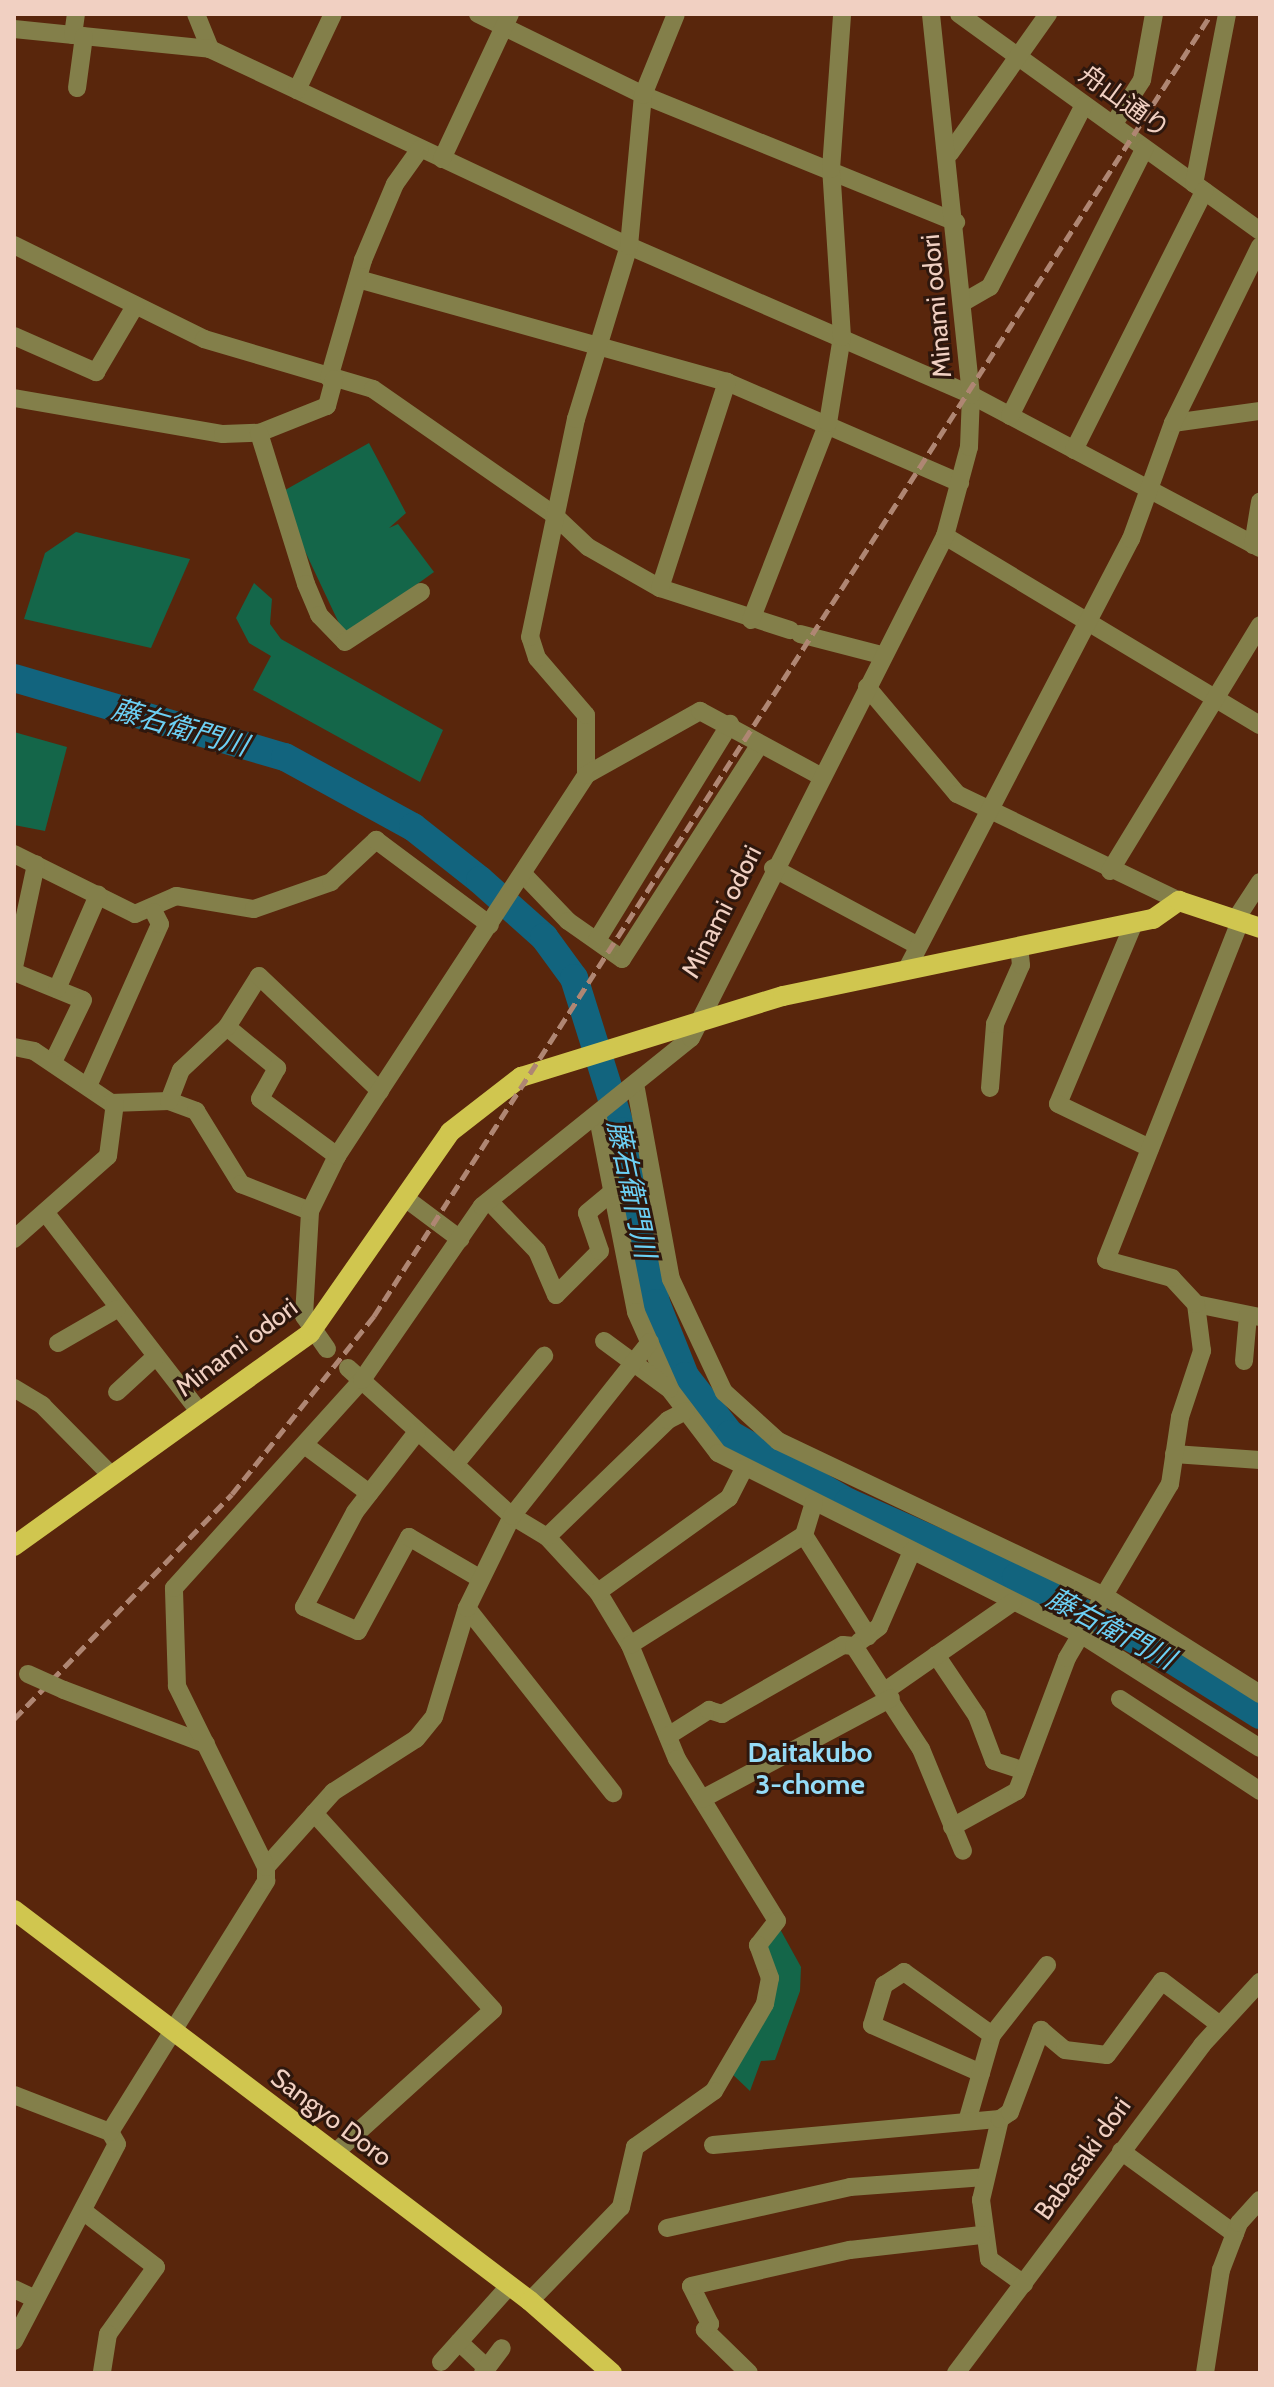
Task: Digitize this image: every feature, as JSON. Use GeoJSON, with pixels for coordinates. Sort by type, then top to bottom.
{"type":"FeatureCollection","features":[{"type":"Feature","properties":{"kind":"main road"},"geometry":{"type":"LineString","coordinates":[[696,1023],[908,967],[1134,923],[1179,901],[1260,928]]}},
{"type":"Feature","properties":{"kind":"main road","name":"Minami odori"},"geometry":{"type":"LineString","coordinates":[[17,1540],[310,1333],[405,1198],[474,1109],[521,1077],[580,1056],[696,1023]]}},
{"type":"Feature","properties":{"kind":"main road","name":"Sangyo Doro"},"geometry":{"type":"LineString","coordinates":[[14,1910],[510,2285],[612,2373]]}},
{"type":"Feature","properties":{"kind":"street"},"geometry":{"type":"LineString","coordinates":[[76,14],[77,88]]}},
{"type":"Feature","properties":{"kind":"street"},"geometry":{"type":"LineString","coordinates":[[196,14],[210,49]]}},
{"type":"Feature","properties":{"kind":"street"},"geometry":{"type":"LineString","coordinates":[[297,90],[333,14]]}},
{"type":"Feature","properties":{"kind":"street"},"geometry":{"type":"LineString","coordinates":[[478,14],[507,20],[643,95],[956,222]]}},
{"type":"Feature","properties":{"kind":"street"},"geometry":{"type":"LineString","coordinates":[[586,775],[586,715],[537,658],[530,637],[554,515],[598,345],[629,246],[643,95],[676,14]]}},
{"type":"Feature","properties":{"kind":"street"},"geometry":{"type":"LineString","coordinates":[[751,620],[828,423],[842,337],[831,169],[842,14]]}},
{"type":"Feature","properties":{"kind":"street","name":"Minami odori"},"geometry":{"type":"LineString","coordinates":[[696,1023],[881,655],[945,536],[960,483],[971,395],[950,153],[931,14]]}},
{"type":"Feature","properties":{"kind":"street","name":"舟山通り"},"geometry":{"type":"LineString","coordinates":[[959,14],[1260,231]]}},
{"type":"Feature","properties":{"kind":"street"},"geometry":{"type":"LineString","coordinates":[[950,153],[1048,14]]}},
{"type":"Feature","properties":{"kind":"street"},"geometry":{"type":"LineString","coordinates":[[1113,125],[1142,80],[1154,14]]}},
{"type":"Feature","properties":{"kind":"street"},"geometry":{"type":"LineString","coordinates":[[1074,450],[1199,188],[1227,14]]}},
{"type":"Feature","properties":{"kind":"street"},"geometry":{"type":"LineString","coordinates":[[442,159],[507,20]]}},
{"type":"Feature","properties":{"kind":"street"},"geometry":{"type":"LineString","coordinates":[[14,29],[210,49],[629,246],[971,395],[1257,546],[1260,502]]}},
{"type":"Feature","properties":{"kind":"street"},"geometry":{"type":"LineString","coordinates":[[962,303],[990,287],[1084,105]]}},
{"type":"Feature","properties":{"kind":"street"},"geometry":{"type":"LineString","coordinates":[[14,398],[130,421],[259,433],[327,406],[358,279],[395,184],[420,149]]}},
{"type":"Feature","properties":{"kind":"street"},"geometry":{"type":"LineString","coordinates":[[1010,416],[1144,149]]}},
{"type":"Feature","properties":{"kind":"street"},"geometry":{"type":"LineString","coordinates":[[14,245],[135,306],[259,360],[373,389],[554,515],[588,547],[660,588],[751,620],[881,655]]}},
{"type":"Feature","properties":{"kind":"street"},"geometry":{"type":"LineString","coordinates":[[908,967],[915,944],[1084,618],[1131,539],[1145,488],[1173,423],[1260,246]]}},
{"type":"Feature","properties":{"kind":"street"},"geometry":{"type":"LineString","coordinates":[[358,279],[727,382],[828,423],[960,483]]}},
{"type":"Feature","properties":{"kind":"street"},"geometry":{"type":"LineString","coordinates":[[14,336],[96,372],[135,306]]}},
{"type":"Feature","properties":{"kind":"street"},"geometry":{"type":"LineString","coordinates":[[660,588],[727,382]]}},
{"type":"Feature","properties":{"kind":"street"},"geometry":{"type":"LineString","coordinates":[[1173,423],[1260,411]]}},
{"type":"Feature","properties":{"kind":"street"},"geometry":{"type":"LineString","coordinates":[[259,433],[306,584],[319,615],[345,642],[421,592]]}},
{"type":"Feature","properties":{"kind":"street"},"geometry":{"type":"LineString","coordinates":[[945,536],[1260,725]]}},
{"type":"Feature","properties":{"kind":"street"},"geometry":{"type":"LineString","coordinates":[[1110,871],[1260,625]]}},
{"type":"Feature","properties":{"kind":"street"},"geometry":{"type":"LineString","coordinates":[[867,687],[957,794],[984,813],[1179,901]]}},
{"type":"Feature","properties":{"kind":"street"},"geometry":{"type":"LineString","coordinates":[[327,1349],[310,1333],[304,1316],[310,1211],[337,1156],[586,775],[700,711],[730,724],[822,777]]}},
{"type":"Feature","properties":{"kind":"street"},"geometry":{"type":"LineString","coordinates":[[597,940],[730,724]]}},
{"type":"Feature","properties":{"kind":"street"},"geometry":{"type":"LineString","coordinates":[[519,880],[622,959],[760,744]]}},
{"type":"Feature","properties":{"kind":"street"},"geometry":{"type":"LineString","coordinates":[[14,854],[135,914],[154,912],[176,896],[254,909],[331,882],[376,840],[492,922]]}},
{"type":"Feature","properties":{"kind":"street"},"geometry":{"type":"LineString","coordinates":[[36,864],[14,969],[83,1000],[53,1062]]}},
{"type":"Feature","properties":{"kind":"street"},"geometry":{"type":"LineString","coordinates":[[773,868],[915,944]]}},
{"type":"Feature","properties":{"kind":"street"},"geometry":{"type":"LineString","coordinates":[[952,1827],[1017,1791],[1067,1658],[1106,1601],[1170,1484],[1174,1454],[1202,1351],[1196,1304],[1172,1278],[1106,1260],[1238,920],[1260,882]]}},
{"type":"Feature","properties":{"kind":"street"},"geometry":{"type":"LineString","coordinates":[[57,989],[98,895]]}},
{"type":"Feature","properties":{"kind":"street"},"geometry":{"type":"LineString","coordinates":[[88,1086],[160,924],[154,912]]}},
{"type":"Feature","properties":{"kind":"street"},"geometry":{"type":"LineString","coordinates":[[1134,923],[1058,1104],[1150,1148]]}},
{"type":"Feature","properties":{"kind":"street"},"geometry":{"type":"LineString","coordinates":[[990,1088],[995,1024],[1021,965],[1019,946]]}},
{"type":"Feature","properties":{"kind":"street"},"geometry":{"type":"LineString","coordinates":[[169,1101],[181,1070],[227,1027],[259,976],[380,1091]]}},
{"type":"Feature","properties":{"kind":"street"},"geometry":{"type":"LineString","coordinates":[[14,2341],[83,2211],[114,2138],[266,1881],[266,1867],[177,1686],[174,1588],[306,1446],[355,1374],[489,1201],[678,1055],[696,1023]]}},
{"type":"Feature","properties":{"kind":"street"},"geometry":{"type":"LineString","coordinates":[[227,1027],[277,1068],[260,1099],[337,1156]]}},
{"type":"Feature","properties":{"kind":"street"},"geometry":{"type":"LineString","coordinates":[[14,1047],[53,1062],[115,1103],[169,1101],[196,1111],[241,1184],[310,1211]]}},
{"type":"Feature","properties":{"kind":"street"},"geometry":{"type":"LineString","coordinates":[[632,1092],[671,1279],[724,1392],[778,1441],[1106,1601],[1260,1694]]}},
{"type":"Feature","properties":{"kind":"street"},"geometry":{"type":"LineString","coordinates":[[14,1239],[108,1156],[115,1103]]}},
{"type":"Feature","properties":{"kind":"street"},"geometry":{"type":"LineString","coordinates":[[600,1116],[612,1192],[650,1342],[671,1391],[718,1453],[1013,1602],[1086,1634],[1260,1748]]}},
{"type":"Feature","properties":{"kind":"street"},"geometry":{"type":"LineString","coordinates":[[489,1201],[537,1251],[556,1295],[600,1251],[587,1213],[612,1192]]}},
{"type":"Feature","properties":{"kind":"street"},"geometry":{"type":"LineString","coordinates":[[405,1198],[460,1239]]}},
{"type":"Feature","properties":{"kind":"street"},"geometry":{"type":"LineString","coordinates":[[45,1212],[198,1410]]}},
{"type":"Feature","properties":{"kind":"street"},"geometry":{"type":"LineString","coordinates":[[1196,1304],[1254,1316],[1244,1361]]}},
{"type":"Feature","properties":{"kind":"street"},"geometry":{"type":"LineString","coordinates":[[58,1343],[117,1309]]}},
{"type":"Feature","properties":{"kind":"street"},"geometry":{"type":"LineString","coordinates":[[604,1341],[671,1391]]}},
{"type":"Feature","properties":{"kind":"street"},"geometry":{"type":"LineString","coordinates":[[266,1867],[333,1792],[416,1739],[434,1717],[467,1608],[512,1516],[650,1342]]}},
{"type":"Feature","properties":{"kind":"street"},"geometry":{"type":"LineString","coordinates":[[117,1392],[156,1356]]}},
{"type":"Feature","properties":{"kind":"street"},"geometry":{"type":"LineString","coordinates":[[456,1463],[544,1356]]}},
{"type":"Feature","properties":{"kind":"street"},"geometry":{"type":"LineString","coordinates":[[355,1374],[512,1516],[547,1537],[598,1592],[630,1645],[668,1736],[702,1799],[777,1921],[758,1945],[770,1978],[765,2004],[714,2091],[635,2147],[621,2207],[530,2301]]}},
{"type":"Feature","properties":{"kind":"street"},"geometry":{"type":"LineString","coordinates":[[14,1388],[42,1405],[110,1474]]}},
{"type":"Feature","properties":{"kind":"street"},"geometry":{"type":"LineString","coordinates":[[547,1537],[668,1420],[686,1411]]}},
{"type":"Feature","properties":{"kind":"street"},"geometry":{"type":"LineString","coordinates":[[417,1432],[369,1493],[304,1607],[358,1631],[409,1537],[481,1579]]}},
{"type":"Feature","properties":{"kind":"street"},"geometry":{"type":"LineString","coordinates":[[306,1446],[369,1493]]}},
{"type":"Feature","properties":{"kind":"street"},"geometry":{"type":"LineString","coordinates":[[1174,1454],[1260,1460]]}},
{"type":"Feature","properties":{"kind":"street"},"geometry":{"type":"LineString","coordinates":[[598,1592],[729,1498],[744,1468]]}},
{"type":"Feature","properties":{"kind":"street"},"geometry":{"type":"LineString","coordinates":[[630,1645],[804,1535],[814,1503]]}},
{"type":"Feature","properties":{"kind":"street"},"geometry":{"type":"LineString","coordinates":[[804,1535],[861,1641],[963,1851]]}},
{"type":"Feature","properties":{"kind":"street"},"geometry":{"type":"LineString","coordinates":[[668,1736],[709,1710],[722,1714],[843,1645],[861,1641],[879,1627],[912,1551]]}},
{"type":"Feature","properties":{"kind":"street"},"geometry":{"type":"LineString","coordinates":[[702,1799],[888,1695],[936,1655],[1013,1602]]}},
{"type":"Feature","properties":{"kind":"street"},"geometry":{"type":"LineString","coordinates":[[467,1608],[613,1793]]}},
{"type":"Feature","properties":{"kind":"street"},"geometry":{"type":"LineString","coordinates":[[936,1655],[977,1716],[994,1761],[1024,1771]]}},
{"type":"Feature","properties":{"kind":"street"},"geometry":{"type":"LineString","coordinates":[[21,1671],[206,1744]]}},
{"type":"Feature","properties":{"kind":"street"},"geometry":{"type":"LineString","coordinates":[[1120,1699],[1260,1791]]}},
{"type":"Feature","properties":{"kind":"street"},"geometry":{"type":"LineString","coordinates":[[314,1813],[493,2010],[335,2153]]}},
{"type":"Feature","properties":{"kind":"street"},"geometry":{"type":"LineString","coordinates":[[968,2118],[992,2035],[1047,1965]]}},
{"type":"Feature","properties":{"kind":"street"},"geometry":{"type":"LineString","coordinates":[[981,2073],[872,2025],[884,1985],[904,1972],[992,2035]]}},
{"type":"Feature","properties":{"kind":"street"},"geometry":{"type":"LineString","coordinates":[[713,2145],[968,2118],[1000,2119],[1010,2112],[1041,2030],[1065,2050],[1097,2059],[1162,1981],[1220,2025]]}},
{"type":"Feature","properties":{"kind":"street","name":"Babasaki dori"},"geometry":{"type":"LineString","coordinates":[[956,2373],[1121,2151],[1220,2025],[1260,1982]]}},
{"type":"Feature","properties":{"kind":"street"},"geometry":{"type":"LineString","coordinates":[[14,2117],[19,2097],[114,2138]]}},
{"type":"Feature","properties":{"kind":"street"},"geometry":{"type":"LineString","coordinates":[[1000,2119],[985,2177],[981,2235],[989,2259],[1024,2284]]}},
{"type":"Feature","properties":{"kind":"street"},"geometry":{"type":"LineString","coordinates":[[1121,2151],[1235,2234]]}},
{"type":"Feature","properties":{"kind":"street"},"geometry":{"type":"LineString","coordinates":[[667,2228],[850,2187],[985,2177]]}},
{"type":"Feature","properties":{"kind":"street"},"geometry":{"type":"LineString","coordinates":[[1205,2373],[1235,2234],[1260,2200]]}},
{"type":"Feature","properties":{"kind":"street"},"geometry":{"type":"LineString","coordinates":[[83,2211],[156,2267],[108,2334],[102,2373]]}},
{"type":"Feature","properties":{"kind":"street"},"geometry":{"type":"LineString","coordinates":[[749,2373],[705,2330],[710,2324],[691,2286],[850,2250],[981,2235]]}},
{"type":"Feature","properties":{"kind":"street"},"geometry":{"type":"LineString","coordinates":[[441,2362],[510,2285]]}},
{"type":"Feature","properties":{"kind":"street"},"geometry":{"type":"LineString","coordinates":[[14,2289],[35,2299]]}},
{"type":"Feature","properties":{"kind":"street"},"geometry":{"type":"LineString","coordinates":[[459,2342],[485,2371],[502,2348]]}},
{"type":"Feature","properties":{"kind":"green space"},"geometry":{"type":"Polygon","coordinates":[[[369,443],[406,513],[389,528],[398,524],[434,572],[345,636],[278,494],[369,443]]]}},
{"type":"Feature","properties":{"kind":"green space"},"geometry":{"type":"Polygon","coordinates":[[[76,532],[190,559],[151,648],[24,619],[45,553],[76,532]]]}},
{"type":"Feature","properties":{"kind":"green space"},"geometry":{"type":"Polygon","coordinates":[[[254,583],[272,599],[270,624],[281,639],[443,730],[420,782],[253,690],[271,656],[249,643],[236,618],[254,583]]]}},
{"type":"Feature","properties":{"kind":"green space"},"geometry":{"type":"Polygon","coordinates":[[[14,732],[67,747],[45,831],[14,825],[14,732]]]}},
{"type":"Feature","properties":{"kind":"green space"},"geometry":{"type":"Polygon","coordinates":[[[780,1929],[801,1967],[800,1991],[775,2060],[761,2061],[750,2091],[730,2072],[768,2006],[765,1946],[780,1929]]]}},
{"type":"Feature","properties":{"kind":"waterway","name":"藤右衛門川"},"geometry":{"type":"LineString","coordinates":[[14,678],[285,757],[413,827],[480,880],[544,937],[574,978],[622,1131],[656,1303],[685,1376],[730,1434],[848,1502],[1016,1577],[1169,1658],[1260,1715]]}},
{"type":"Feature","properties":{"kind":"railway"},"geometry":{"type":"LineString","coordinates":[[14,1719],[232,1494],[374,1316],[1211,14]]}},
{"type":"Feature","properties":{"kind":"district","name":"Daitakubo 3-chome"},"geometry":{"type":"Point","coordinates":[810,1768]}}]}
